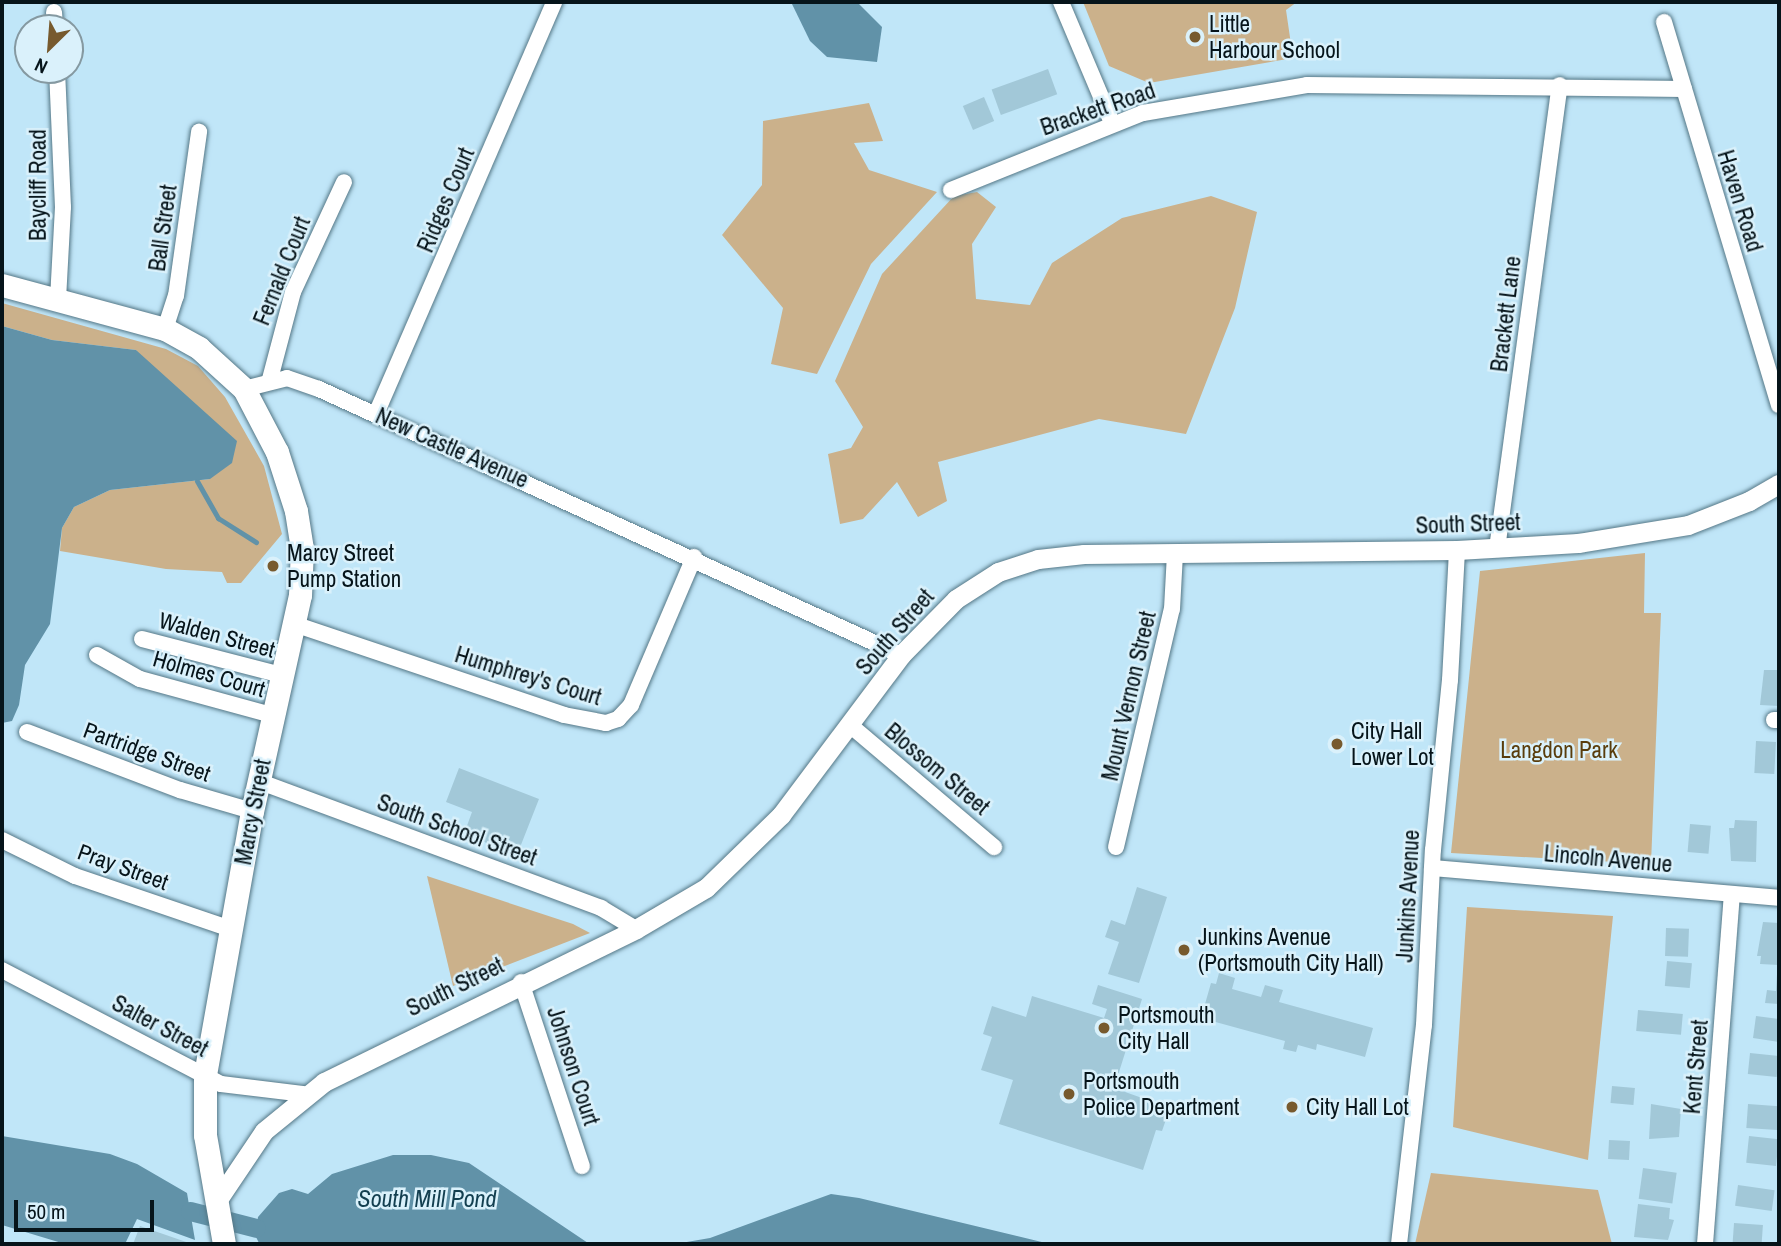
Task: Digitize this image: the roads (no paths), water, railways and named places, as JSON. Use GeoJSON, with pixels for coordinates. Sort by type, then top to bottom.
{"type":"FeatureCollection","features":[{"type":"Feature","properties":{"kind":"main road"},"geometry":{"type":"LineString","coordinates":[[2,285],[165,329],[199,348],[244,389]]}},
{"type":"Feature","properties":{"kind":"main road","name":"Marcy Street"},"geometry":{"type":"LineString","coordinates":[[220,1221],[205,1135],[205,1075],[258,782],[303,573],[296,511],[277,452],[244,389]]}},
{"type":"Feature","properties":{"kind":"street","name":"Ridges Court"},"geometry":{"type":"LineString","coordinates":[[376,414],[554,2]]}},
{"type":"Feature","properties":{"kind":"street"},"geometry":{"type":"LineString","coordinates":[[1061,2],[1112,123]]}},
{"type":"Feature","properties":{"kind":"street","name":"Haven Road"},"geometry":{"type":"LineString","coordinates":[[1664,22],[1779,405]]}},
{"type":"Feature","properties":{"kind":"street","name":"Baycliff Road"},"geometry":{"type":"LineString","coordinates":[[58,300],[63,206],[59,84]]}},
{"type":"Feature","properties":{"kind":"street","name":"Brackett Road"},"geometry":{"type":"LineString","coordinates":[[951,190],[1112,123],[1143,113],[1307,85],[1560,85]]}},
{"type":"Feature","properties":{"kind":"street"},"geometry":{"type":"LineString","coordinates":[[1560,85],[1684,89]]}},
{"type":"Feature","properties":{"kind":"street","name":"Brackett Lane"},"geometry":{"type":"LineString","coordinates":[[1497,549],[1560,85]]}},
{"type":"Feature","properties":{"kind":"street","name":"Ball Street"},"geometry":{"type":"LineString","coordinates":[[165,329],[176,296],[199,132]]}},
{"type":"Feature","properties":{"kind":"street","name":"Fernald Court"},"geometry":{"type":"LineString","coordinates":[[270,379],[293,292],[344,181]]}},
{"type":"Feature","properties":{"kind":"street","name":"New Castle Avenue"},"geometry":{"type":"LineString","coordinates":[[244,389],[270,379],[299,381],[694,557],[901,655]]}},
{"type":"Feature","properties":{"kind":"street","name":"South Street"},"geometry":{"type":"LineString","coordinates":[[220,1221],[264,1132],[304,1094],[521,982],[678,907],[727,870],[781,815],[901,655],[957,599],[1017,564],[1063,555],[1497,549],[1644,535],[1737,506],[1779,484]]}},
{"type":"Feature","properties":{"kind":"street","name":"Junkins Avenue"},"geometry":{"type":"LineString","coordinates":[[1399,1244],[1424,1025],[1432,868],[1450,680],[1457,550]]}},
{"type":"Feature","properties":{"kind":"street","name":"Mount Vernon Street"},"geometry":{"type":"LineString","coordinates":[[1116,847],[1172,609],[1175,553]]}},
{"type":"Feature","properties":{"kind":"street","name":"Humphrey's Court"},"geometry":{"type":"LineString","coordinates":[[293,624],[564,715],[606,723],[618,719],[631,705],[694,557]]}},
{"type":"Feature","properties":{"kind":"street","name":"Walden Street"},"geometry":{"type":"LineString","coordinates":[[142,639],[281,675]]}},
{"type":"Feature","properties":{"kind":"street","name":"Holmes Court"},"geometry":{"type":"LineString","coordinates":[[97,654],[140,680],[272,715]]}},
{"type":"Feature","properties":{"kind":"street","name":"Blossom Street"},"geometry":{"type":"LineString","coordinates":[[850,725],[994,847]]}},
{"type":"Feature","properties":{"kind":"street","name":"Partridge Street"},"geometry":{"type":"LineString","coordinates":[[27,732],[180,790],[253,811]]}},
{"type":"Feature","properties":{"kind":"street","name":"South School Street"},"geometry":{"type":"LineString","coordinates":[[258,782],[601,908],[636,929]]}},
{"type":"Feature","properties":{"kind":"street","name":"Pray Street"},"geometry":{"type":"LineString","coordinates":[[2,841],[75,876],[231,929]]}},
{"type":"Feature","properties":{"kind":"street","name":"Lincoln Avenue"},"geometry":{"type":"LineString","coordinates":[[1432,868],[1779,898]]}},
{"type":"Feature","properties":{"kind":"street","name":"Kent Street"},"geometry":{"type":"LineString","coordinates":[[1705,1244],[1732,894]]}},
{"type":"Feature","properties":{"kind":"street","name":"Salter Street"},"geometry":{"type":"LineString","coordinates":[[2,970],[205,1075],[240,1088],[304,1094]]}},
{"type":"Feature","properties":{"kind":"street","name":"Johnson Court"},"geometry":{"type":"LineString","coordinates":[[521,982],[582,1166]]}},
{"type":"Feature","properties":{"kind":"water"},"geometry":{"type":"Polygon","coordinates":[[[791,2],[857,2],[882,27],[877,62],[827,57],[810,41],[791,2]]]}},
{"type":"Feature","properties":{"kind":"water"},"geometry":{"type":"Polygon","coordinates":[[[2,326],[52,340],[136,350],[237,441],[232,463],[210,479],[110,490],[74,507],[62,528],[50,624],[25,665],[19,705],[12,721],[2,723],[2,326]]]}},
{"type":"Feature","properties":{"kind":"water"},"geometry":{"type":"Polygon","coordinates":[[[2,1136],[110,1154],[137,1164],[187,1193],[195,1240],[137,1219],[125,1244],[65,1244],[2,1225],[2,1136]]]}},
{"type":"Feature","properties":{"kind":"water","name":"South Mill Pond"},"geometry":{"type":"Polygon","coordinates":[[[393,1155],[431,1155],[469,1163],[588,1243],[600,1244],[259,1243],[255,1235],[258,1217],[279,1193],[292,1189],[308,1194],[332,1174],[393,1155]]]}},
{"type":"Feature","properties":{"kind":"water"},"geometry":{"type":"Polygon","coordinates":[[[831,1194],[859,1198],[1050,1244],[675,1244],[710,1238],[831,1194]]]}},
{"type":"Feature","properties":{"kind":"waterway"},"geometry":{"type":"LineString","coordinates":[[197,481],[218,518],[256,542]]}},
{"type":"Feature","properties":{"kind":"waterway"},"geometry":{"type":"LineString","coordinates":[[190,1211],[256,1228]]}},
{"type":"Feature","properties":{"kind":"place","name":"Little Harbour School"},"geometry":{"type":"Point","coordinates":[1195,37]}},
{"type":"Feature","properties":{"kind":"place","name":"Marcy Street Pump Station"},"geometry":{"type":"Point","coordinates":[273,566]}},
{"type":"Feature","properties":{"kind":"place","name":"City Hall Lower Lot"},"geometry":{"type":"Point","coordinates":[1337,744]}},
{"type":"Feature","properties":{"kind":"place","name":"Junkins Avenue (Portsmouth City Hall)"},"geometry":{"type":"Point","coordinates":[1184,950]}},
{"type":"Feature","properties":{"kind":"place","name":"Portsmouth City Hall"},"geometry":{"type":"Point","coordinates":[1104,1028]}},
{"type":"Feature","properties":{"kind":"place","name":"Portsmouth Police Department"},"geometry":{"type":"Point","coordinates":[1069,1094]}},
{"type":"Feature","properties":{"kind":"place","name":"City Hall Lot"},"geometry":{"type":"Point","coordinates":[1292,1107]}},
{"type":"Feature","properties":{"kind":"park label","name":"Langdon Park"},"geometry":{"type":"Point","coordinates":[1559,750]}}]}
